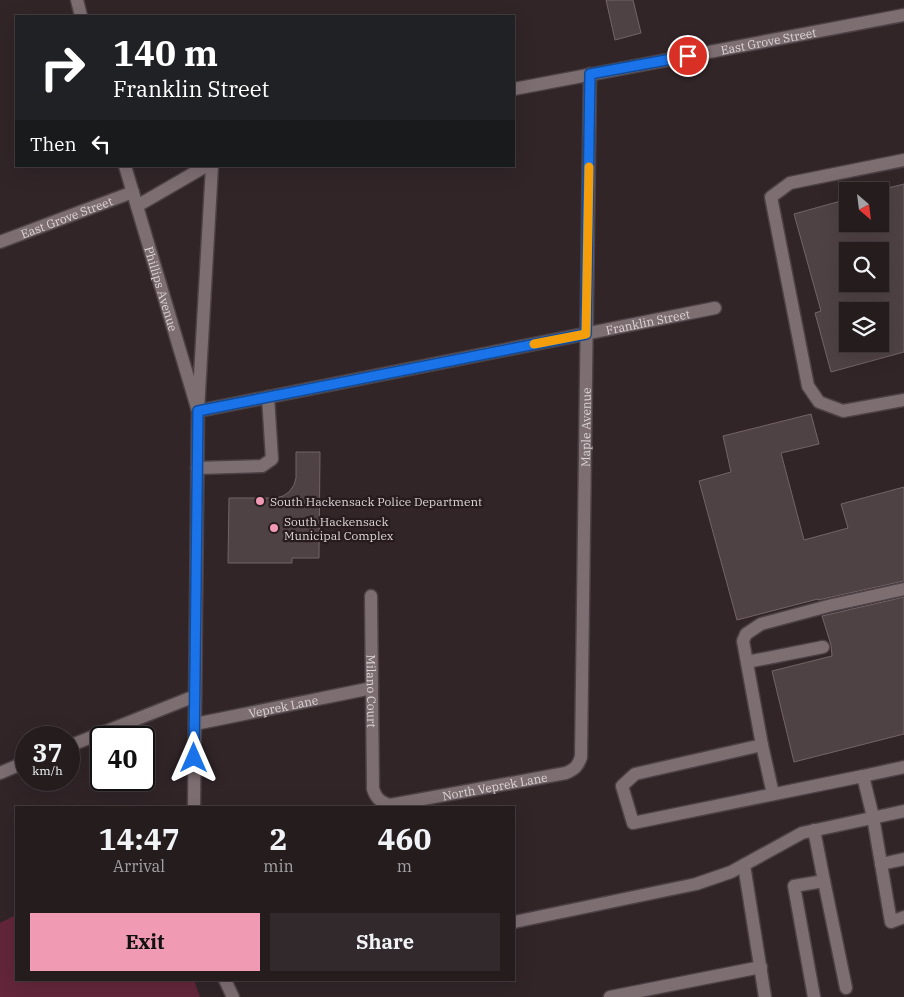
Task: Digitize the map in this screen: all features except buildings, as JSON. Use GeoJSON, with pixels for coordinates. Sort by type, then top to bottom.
{"type":"FeatureCollection","features":[{"type":"Feature","properties":{"kind":"street"},"geometry":{"type":"LineString","coordinates":[[77,0],[81,15]]}},
{"type":"Feature","properties":{"kind":"street","name":"East Grove Street"},"geometry":{"type":"LineString","coordinates":[[515,89],[904,15]]}},
{"type":"Feature","properties":{"kind":"street","name":"Maple Avenue"},"geometry":{"type":"LineString","coordinates":[[566,773],[578,765],[581,757],[590,74]]}},
{"type":"Feature","properties":{"kind":"street"},"geometry":{"type":"LineString","coordinates":[[904,160],[790,183],[771,197],[808,386],[819,402],[842,411],[904,400]]}},
{"type":"Feature","properties":{"kind":"street","name":"Phillips Avenue"},"geometry":{"type":"LineString","coordinates":[[125,167],[198,411]]}},
{"type":"Feature","properties":{"kind":"street"},"geometry":{"type":"LineString","coordinates":[[137,206],[204,167]]}},
{"type":"Feature","properties":{"kind":"street","name":"Phillips Avenue"},"geometry":{"type":"LineString","coordinates":[[194,806],[198,411],[212,167]]}},
{"type":"Feature","properties":{"kind":"street","name":"East Grove Street"},"geometry":{"type":"LineString","coordinates":[[0,242],[133,192]]}},
{"type":"Feature","properties":{"kind":"street","name":"Franklin Street"},"geometry":{"type":"LineString","coordinates":[[198,411],[715,308]]}},
{"type":"Feature","properties":{"kind":"street"},"geometry":{"type":"LineString","coordinates":[[197,468],[262,466],[272,459],[268,397]]}},
{"type":"Feature","properties":{"kind":"street"},"geometry":{"type":"LineString","coordinates":[[773,794],[743,641],[746,634],[761,624],[832,605],[904,589]]}},
{"type":"Feature","properties":{"kind":"street","name":"Milano Court"},"geometry":{"type":"LineString","coordinates":[[371,596],[373,786]]}},
{"type":"Feature","properties":{"kind":"street"},"geometry":{"type":"LineString","coordinates":[[747,662],[823,647]]}},
{"type":"Feature","properties":{"kind":"street","name":"Veprek Lane"},"geometry":{"type":"LineString","coordinates":[[195,724],[372,688]]}},
{"type":"Feature","properties":{"kind":"street"},"geometry":{"type":"LineString","coordinates":[[80,742],[195,696]]}},
{"type":"Feature","properties":{"kind":"street"},"geometry":{"type":"LineString","coordinates":[[762,745],[635,774],[622,786],[633,823],[904,767]]}},
{"type":"Feature","properties":{"kind":"street"},"geometry":{"type":"LineString","coordinates":[[0,773],[15,767]]}},
{"type":"Feature","properties":{"kind":"street","name":"North Veprek Lane"},"geometry":{"type":"LineString","coordinates":[[373,786],[376,797],[382,802],[390,804],[566,773]]}},
{"type":"Feature","properties":{"kind":"street"},"geometry":{"type":"LineString","coordinates":[[863,776],[873,817],[891,922],[904,917]]}},
{"type":"Feature","properties":{"kind":"street"},"geometry":{"type":"LineString","coordinates":[[515,922],[696,884],[731,872],[802,833],[904,811]]}},
{"type":"Feature","properties":{"kind":"street"},"geometry":{"type":"LineString","coordinates":[[814,830],[846,988]]}},
{"type":"Feature","properties":{"kind":"street"},"geometry":{"type":"LineString","coordinates":[[881,864],[904,858]]}},
{"type":"Feature","properties":{"kind":"street"},"geometry":{"type":"LineString","coordinates":[[744,865],[766,997]]}},
{"type":"Feature","properties":{"kind":"street"},"geometry":{"type":"LineString","coordinates":[[814,997],[794,886],[824,881]]}},
{"type":"Feature","properties":{"kind":"street"},"geometry":{"type":"LineString","coordinates":[[610,997],[761,967]]}},
{"type":"Feature","properties":{"kind":"street"},"geometry":{"type":"LineString","coordinates":[[225,981],[233,997]]}},
{"type":"Feature","properties":{"kind":"shaded area"},"geometry":{"type":"Polygon","coordinates":[[[15,916],[15,981],[194,981],[200,997],[0,997],[0,923],[15,916]]]}},
{"type":"Feature","properties":{"kind":"slow traffic"},"geometry":{"type":"LineString","coordinates":[[534,344],[586,334],[589,167]]}},
{"type":"Feature","properties":{"kind":"place","name":"South Hackensack Police Department"},"geometry":{"type":"Point","coordinates":[260,501]}},
{"type":"Feature","properties":{"kind":"place","name":"South Hackensack Municipal Complex"},"geometry":{"type":"Point","coordinates":[274,528]}},
{"type":"Feature","properties":{"kind":"route"},"geometry":{"type":"LineString","coordinates":[[194,758],[198,411],[586,334],[590,74],[688,56]]}}]}
